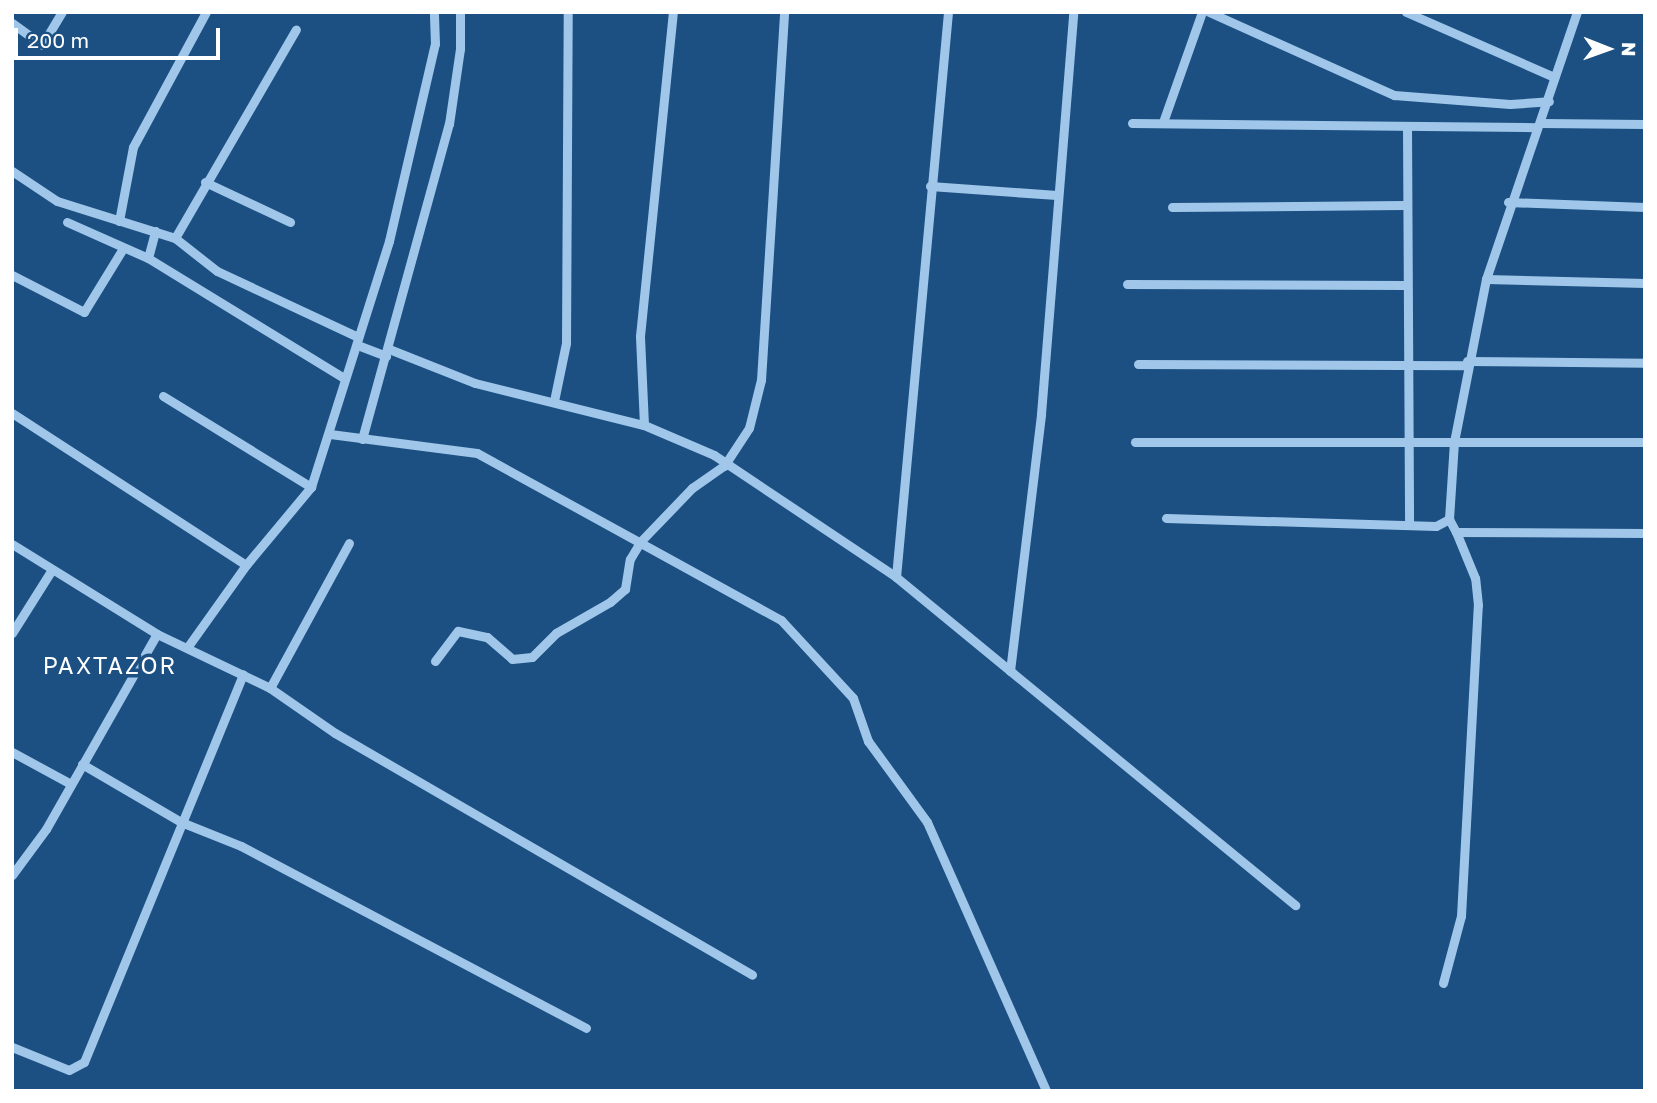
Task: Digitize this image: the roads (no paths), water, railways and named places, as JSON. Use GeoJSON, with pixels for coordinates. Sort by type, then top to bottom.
{"type":"FeatureCollection","features":[{"type":"Feature","properties":{"kind":"street"},"geometry":{"type":"LineString","coordinates":[[12,23],[42,46],[62,12]]}},
{"type":"Feature","properties":{"kind":"street"},"geometry":{"type":"LineString","coordinates":[[119,221],[133,147],[206,12]]}},
{"type":"Feature","properties":{"kind":"street"},"geometry":{"type":"LineString","coordinates":[[189,645],[246,565],[311,487],[389,241],[435,44],[435,12]]}},
{"type":"Feature","properties":{"kind":"street"},"geometry":{"type":"LineString","coordinates":[[362,439],[388,353],[449,124],[460,49],[460,12]]}},
{"type":"Feature","properties":{"kind":"street"},"geometry":{"type":"LineString","coordinates":[[554,401],[566,342],[568,12]]}},
{"type":"Feature","properties":{"kind":"street"},"geometry":{"type":"LineString","coordinates":[[644,425],[640,336],[673,12]]}},
{"type":"Feature","properties":{"kind":"street"},"geometry":{"type":"LineString","coordinates":[[435,661],[458,631],[487,637],[512,659],[532,657],[556,633],[625,589],[630,559],[641,541],[692,488],[724,466],[749,428],[761,380],[784,12]]}},
{"type":"Feature","properties":{"kind":"street"},"geometry":{"type":"LineString","coordinates":[[896,577],[948,12]]}},
{"type":"Feature","properties":{"kind":"street"},"geometry":{"type":"LineString","coordinates":[[1010,671],[1040,427],[1073,12]]}},
{"type":"Feature","properties":{"kind":"street"},"geometry":{"type":"LineString","coordinates":[[1163,122],[1202,12]]}},
{"type":"Feature","properties":{"kind":"street"},"geometry":{"type":"LineString","coordinates":[[1209,12],[1394,95],[1510,104],[1549,101]]}},
{"type":"Feature","properties":{"kind":"street"},"geometry":{"type":"LineString","coordinates":[[1406,12],[1554,77]]}},
{"type":"Feature","properties":{"kind":"street"},"geometry":{"type":"LineString","coordinates":[[1443,982],[1461,916],[1478,605],[1475,578],[1449,519],[1454,442],[1467,363],[1486,279],[1508,202],[1549,101],[1554,77],[1577,12]]}},
{"type":"Feature","properties":{"kind":"street"},"geometry":{"type":"LineString","coordinates":[[175,238],[205,182],[253,110],[296,29]]}},
{"type":"Feature","properties":{"kind":"street"},"geometry":{"type":"LineString","coordinates":[[1132,122],[1407,126],[1645,124]]}},
{"type":"Feature","properties":{"kind":"street"},"geometry":{"type":"LineString","coordinates":[[1407,126],[1404,205],[1409,524]]}},
{"type":"Feature","properties":{"kind":"street"},"geometry":{"type":"LineString","coordinates":[[12,171],[57,201],[175,238],[217,271],[388,353],[475,383],[644,425],[715,455],[724,466],[896,577],[1295,905]]}},
{"type":"Feature","properties":{"kind":"street"},"geometry":{"type":"LineString","coordinates":[[205,182],[290,222]]}},
{"type":"Feature","properties":{"kind":"street"},"geometry":{"type":"LineString","coordinates":[[930,186],[1057,195]]}},
{"type":"Feature","properties":{"kind":"street"},"geometry":{"type":"LineString","coordinates":[[1508,202],[1645,207]]}},
{"type":"Feature","properties":{"kind":"street"},"geometry":{"type":"LineString","coordinates":[[1172,207],[1404,205]]}},
{"type":"Feature","properties":{"kind":"street"},"geometry":{"type":"LineString","coordinates":[[67,222],[122,250],[148,258],[344,379]]}},
{"type":"Feature","properties":{"kind":"street"},"geometry":{"type":"LineString","coordinates":[[148,258],[155,231]]}},
{"type":"Feature","properties":{"kind":"street"},"geometry":{"type":"LineString","coordinates":[[12,275],[84,312],[122,250]]}},
{"type":"Feature","properties":{"kind":"street"},"geometry":{"type":"LineString","coordinates":[[1486,279],[1645,283]]}},
{"type":"Feature","properties":{"kind":"street"},"geometry":{"type":"LineString","coordinates":[[1127,284],[1406,285]]}},
{"type":"Feature","properties":{"kind":"street"},"geometry":{"type":"LineString","coordinates":[[1138,364],[1645,363]]}},
{"type":"Feature","properties":{"kind":"street"},"geometry":{"type":"LineString","coordinates":[[163,396],[311,487]]}},
{"type":"Feature","properties":{"kind":"street"},"geometry":{"type":"LineString","coordinates":[[12,413],[246,565]]}},
{"type":"Feature","properties":{"kind":"street"},"geometry":{"type":"LineString","coordinates":[[330,433],[477,453],[781,620],[853,698],[868,741],[927,822],[1046,1091]]}},
{"type":"Feature","properties":{"kind":"street"},"geometry":{"type":"LineString","coordinates":[[1135,442],[1645,443]]}},
{"type":"Feature","properties":{"kind":"street"},"geometry":{"type":"LineString","coordinates":[[1166,519],[1436,526],[1449,519]]}},
{"type":"Feature","properties":{"kind":"street"},"geometry":{"type":"LineString","coordinates":[[1456,532],[1645,533]]}},
{"type":"Feature","properties":{"kind":"street"},"geometry":{"type":"LineString","coordinates":[[270,688],[349,543]]}},
{"type":"Feature","properties":{"kind":"street"},"geometry":{"type":"LineString","coordinates":[[12,544],[157,634],[189,645],[270,688],[335,733],[752,975]]}},
{"type":"Feature","properties":{"kind":"street"},"geometry":{"type":"LineString","coordinates":[[12,634],[51,570]]}},
{"type":"Feature","properties":{"kind":"street"},"geometry":{"type":"LineString","coordinates":[[12,875],[71,784],[157,634]]}},
{"type":"Feature","properties":{"kind":"street"},"geometry":{"type":"LineString","coordinates":[[12,1047],[69,1070],[84,1062],[243,674]]}},
{"type":"Feature","properties":{"kind":"street"},"geometry":{"type":"LineString","coordinates":[[12,752],[71,784]]}},
{"type":"Feature","properties":{"kind":"street"},"geometry":{"type":"LineString","coordinates":[[82,764],[181,822],[242,846],[586,1028]]}},
{"type":"Feature","properties":{"kind":"district","name":"PAXTAZOR"},"geometry":{"type":"Point","coordinates":[110,665]}}]}
